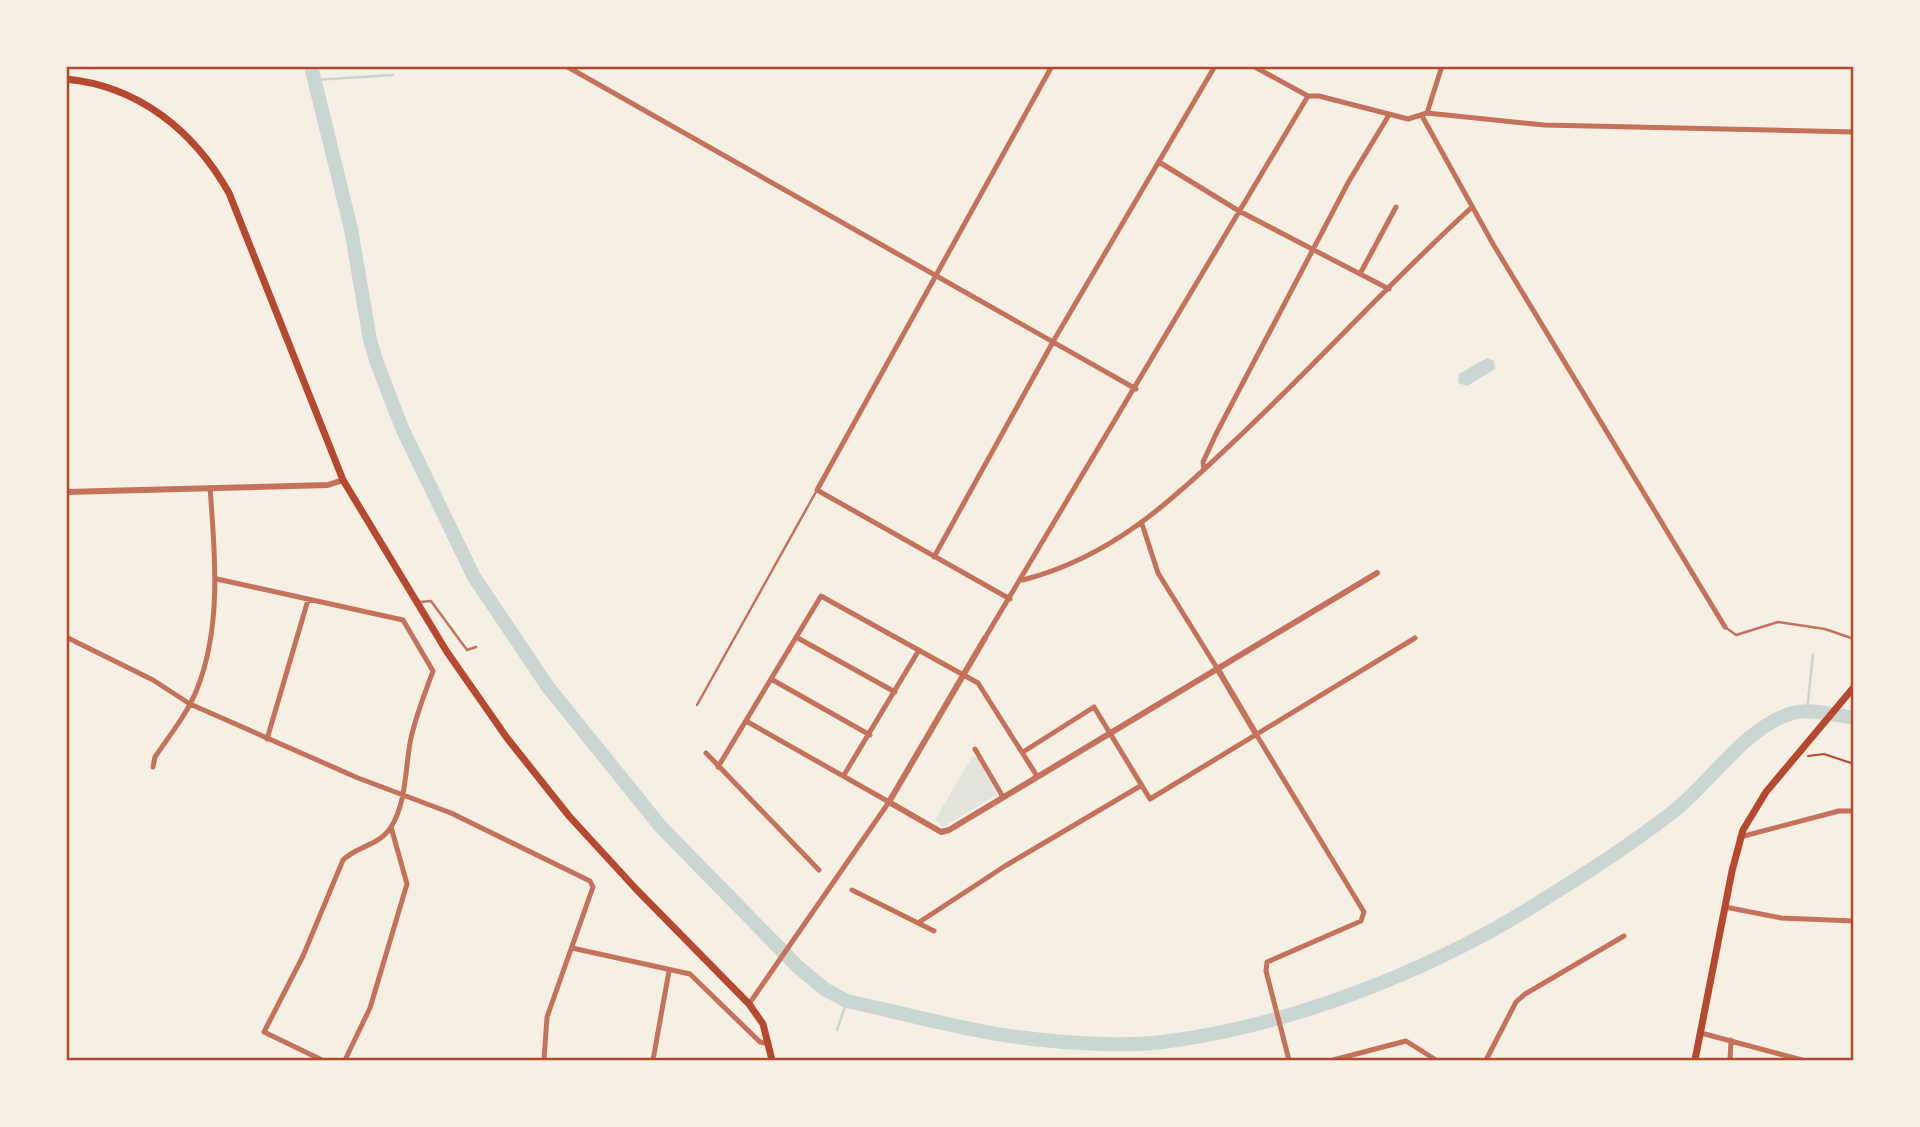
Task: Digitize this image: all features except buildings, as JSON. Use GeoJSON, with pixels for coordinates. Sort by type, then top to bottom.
{"type":"FeatureCollection","features":[{"type":"Feature","properties":{"kind":"main road"},"geometry":{"type":"LineString","coordinates":[[66,79],[108,87],[140,100],[174,122],[196,143],[215,168],[229,193],[344,481],[417,604],[469,685],[569,816],[749,1004],[763,1024],[772,1060]]}},
{"type":"Feature","properties":{"kind":"main road"},"geometry":{"type":"LineString","coordinates":[[1695,1060],[1740,837],[1755,806],[1802,753],[1853,687]]}},
{"type":"Feature","properties":{"kind":"street"},"geometry":{"type":"LineString","coordinates":[[566,66],[1136,388]]}},
{"type":"Feature","properties":{"kind":"street"},"geometry":{"type":"LineString","coordinates":[[1010,599],[817,490],[1052,66]]}},
{"type":"Feature","properties":{"kind":"street"},"geometry":{"type":"LineString","coordinates":[[934,557],[1054,340],[1215,66]]}},
{"type":"Feature","properties":{"kind":"street"},"geometry":{"type":"LineString","coordinates":[[1253,66],[1308,96],[1319,96],[1408,119],[1424,115],[1544,125],[1853,132]]}},
{"type":"Feature","properties":{"kind":"street"},"geometry":{"type":"LineString","coordinates":[[1442,66],[1424,115],[1471,208],[1725,627]]}},
{"type":"Feature","properties":{"kind":"street"},"geometry":{"type":"LineString","coordinates":[[749,1004],[888,802],[985,638],[1023,580],[1308,96]]}},
{"type":"Feature","properties":{"kind":"street"},"geometry":{"type":"LineString","coordinates":[[1204,470],[1203,462],[1216,434],[1349,181],[1390,115]]}},
{"type":"Feature","properties":{"kind":"street"},"geometry":{"type":"LineString","coordinates":[[1159,162],[1239,211],[1316,248],[1389,289]]}},
{"type":"Feature","properties":{"kind":"street"},"geometry":{"type":"LineString","coordinates":[[1361,272],[1396,207]]}},
{"type":"Feature","properties":{"kind":"street"},"geometry":{"type":"LineString","coordinates":[[1023,580],[1099,551],[1142,524],[1204,470],[1471,208]]}},
{"type":"Feature","properties":{"kind":"street"},"geometry":{"type":"LineString","coordinates":[[66,492],[328,485],[344,481]]}},
{"type":"Feature","properties":{"kind":"street"},"geometry":{"type":"LineString","coordinates":[[153,767],[155,757],[190,704],[205,662],[217,579],[210,488]]}},
{"type":"Feature","properties":{"kind":"street"},"geometry":{"type":"LineString","coordinates":[[1142,524],[1158,573],[1364,912],[1361,921],[1267,962],[1266,971],[1289,1060]]}},
{"type":"Feature","properties":{"kind":"street"},"geometry":{"type":"LineString","coordinates":[[746,721],[944,832],[1377,573]]}},
{"type":"Feature","properties":{"kind":"street"},"geometry":{"type":"LineString","coordinates":[[217,579],[403,620],[433,671],[411,737],[402,794],[391,827],[371,846],[349,854],[343,860],[303,956],[264,1032],[322,1060]]}},
{"type":"Feature","properties":{"kind":"street"},"geometry":{"type":"LineString","coordinates":[[718,766],[821,596],[964,675],[986,690],[1037,776]]}},
{"type":"Feature","properties":{"kind":"street"},"geometry":{"type":"LineString","coordinates":[[267,739],[308,600]]}},
{"type":"Feature","properties":{"kind":"street"},"geometry":{"type":"LineString","coordinates":[[66,637],[153,680],[190,704],[267,739],[451,813],[590,881],[593,887],[547,1017],[544,1060]]}},
{"type":"Feature","properties":{"kind":"street"},"geometry":{"type":"LineString","coordinates":[[796,637],[895,692]]}},
{"type":"Feature","properties":{"kind":"street"},"geometry":{"type":"LineString","coordinates":[[1023,752],[1094,707],[1150,799],[1415,638]]}},
{"type":"Feature","properties":{"kind":"street"},"geometry":{"type":"LineString","coordinates":[[844,775],[919,650]]}},
{"type":"Feature","properties":{"kind":"street"},"geometry":{"type":"LineString","coordinates":[[771,679],[870,734]]}},
{"type":"Feature","properties":{"kind":"street"},"geometry":{"type":"LineString","coordinates":[[975,749],[1003,797]]}},
{"type":"Feature","properties":{"kind":"street"},"geometry":{"type":"LineString","coordinates":[[706,753],[819,870]]}},
{"type":"Feature","properties":{"kind":"street"},"geometry":{"type":"LineString","coordinates":[[918,923],[1005,866],[1142,785]]}},
{"type":"Feature","properties":{"kind":"street"},"geometry":{"type":"LineString","coordinates":[[1740,837],[1839,811],[1853,811]]}},
{"type":"Feature","properties":{"kind":"street"},"geometry":{"type":"LineString","coordinates":[[345,1060],[370,1008],[407,884],[391,827]]}},
{"type":"Feature","properties":{"kind":"street"},"geometry":{"type":"LineString","coordinates":[[852,890],[934,931]]}},
{"type":"Feature","properties":{"kind":"street"},"geometry":{"type":"LineString","coordinates":[[1725,907],[1781,918],[1853,920]]}},
{"type":"Feature","properties":{"kind":"street"},"geometry":{"type":"LineString","coordinates":[[1486,1060],[1516,1002],[1525,994],[1624,936]]}},
{"type":"Feature","properties":{"kind":"street"},"geometry":{"type":"LineString","coordinates":[[572,948],[690,974],[760,1042],[769,1044]]}},
{"type":"Feature","properties":{"kind":"street"},"geometry":{"type":"LineString","coordinates":[[653,1060],[669,971]]}},
{"type":"Feature","properties":{"kind":"street"},"geometry":{"type":"LineString","coordinates":[[1701,1032],[1802,1060]]}},
{"type":"Feature","properties":{"kind":"street"},"geometry":{"type":"LineString","coordinates":[[1731,1040],[1731,1060]]}},
{"type":"Feature","properties":{"kind":"street"},"geometry":{"type":"LineString","coordinates":[[1333,1060],[1406,1041],[1436,1060]]}},
{"type":"Feature","properties":{"kind":"lane"},"geometry":{"type":"LineString","coordinates":[[697,705],[817,490]]}},
{"type":"Feature","properties":{"kind":"lane"},"geometry":{"type":"LineString","coordinates":[[417,604],[422,600],[431,601],[467,650],[477,647]]}},
{"type":"Feature","properties":{"kind":"lane"},"geometry":{"type":"LineString","coordinates":[[1725,627],[1736,635],[1778,622],[1825,629],[1853,639]]}},
{"type":"Feature","properties":{"kind":"path"},"geometry":{"type":"LineString","coordinates":[[1802,753],[1824,754],[1853,764]]}},
{"type":"Feature","properties":{"kind":"shaded area"},"geometry":{"type":"Polygon","coordinates":[[[1487,358],[1494,361],[1495,369],[1467,386],[1458,383],[1459,374],[1487,358]]]}},
{"type":"Feature","properties":{"kind":"shaded area"},"geometry":{"type":"Polygon","coordinates":[[[972,757],[977,757],[997,795],[943,827],[935,820],[972,757]]]}},
{"type":"Feature","properties":{"kind":"waterway"},"geometry":{"type":"LineString","coordinates":[[311,66],[351,229],[370,340],[377,363],[402,428],[474,577],[548,687],[661,827],[798,967],[826,990],[847,1001],[994,1033],[1090,1044],[1170,1041],[1262,1023],[1309,1009],[1400,975],[1445,955],[1527,910],[1583,875],[1674,811],[1744,742],[1776,720],[1807,711],[1854,718]]}},
{"type":"Feature","properties":{"kind":"waterway"},"geometry":{"type":"LineString","coordinates":[[315,80],[393,75]]}},
{"type":"Feature","properties":{"kind":"waterway"},"geometry":{"type":"LineString","coordinates":[[1807,712],[1813,654]]}},
{"type":"Feature","properties":{"kind":"waterway"},"geometry":{"type":"LineString","coordinates":[[837,1030],[847,1001]]}}]}
